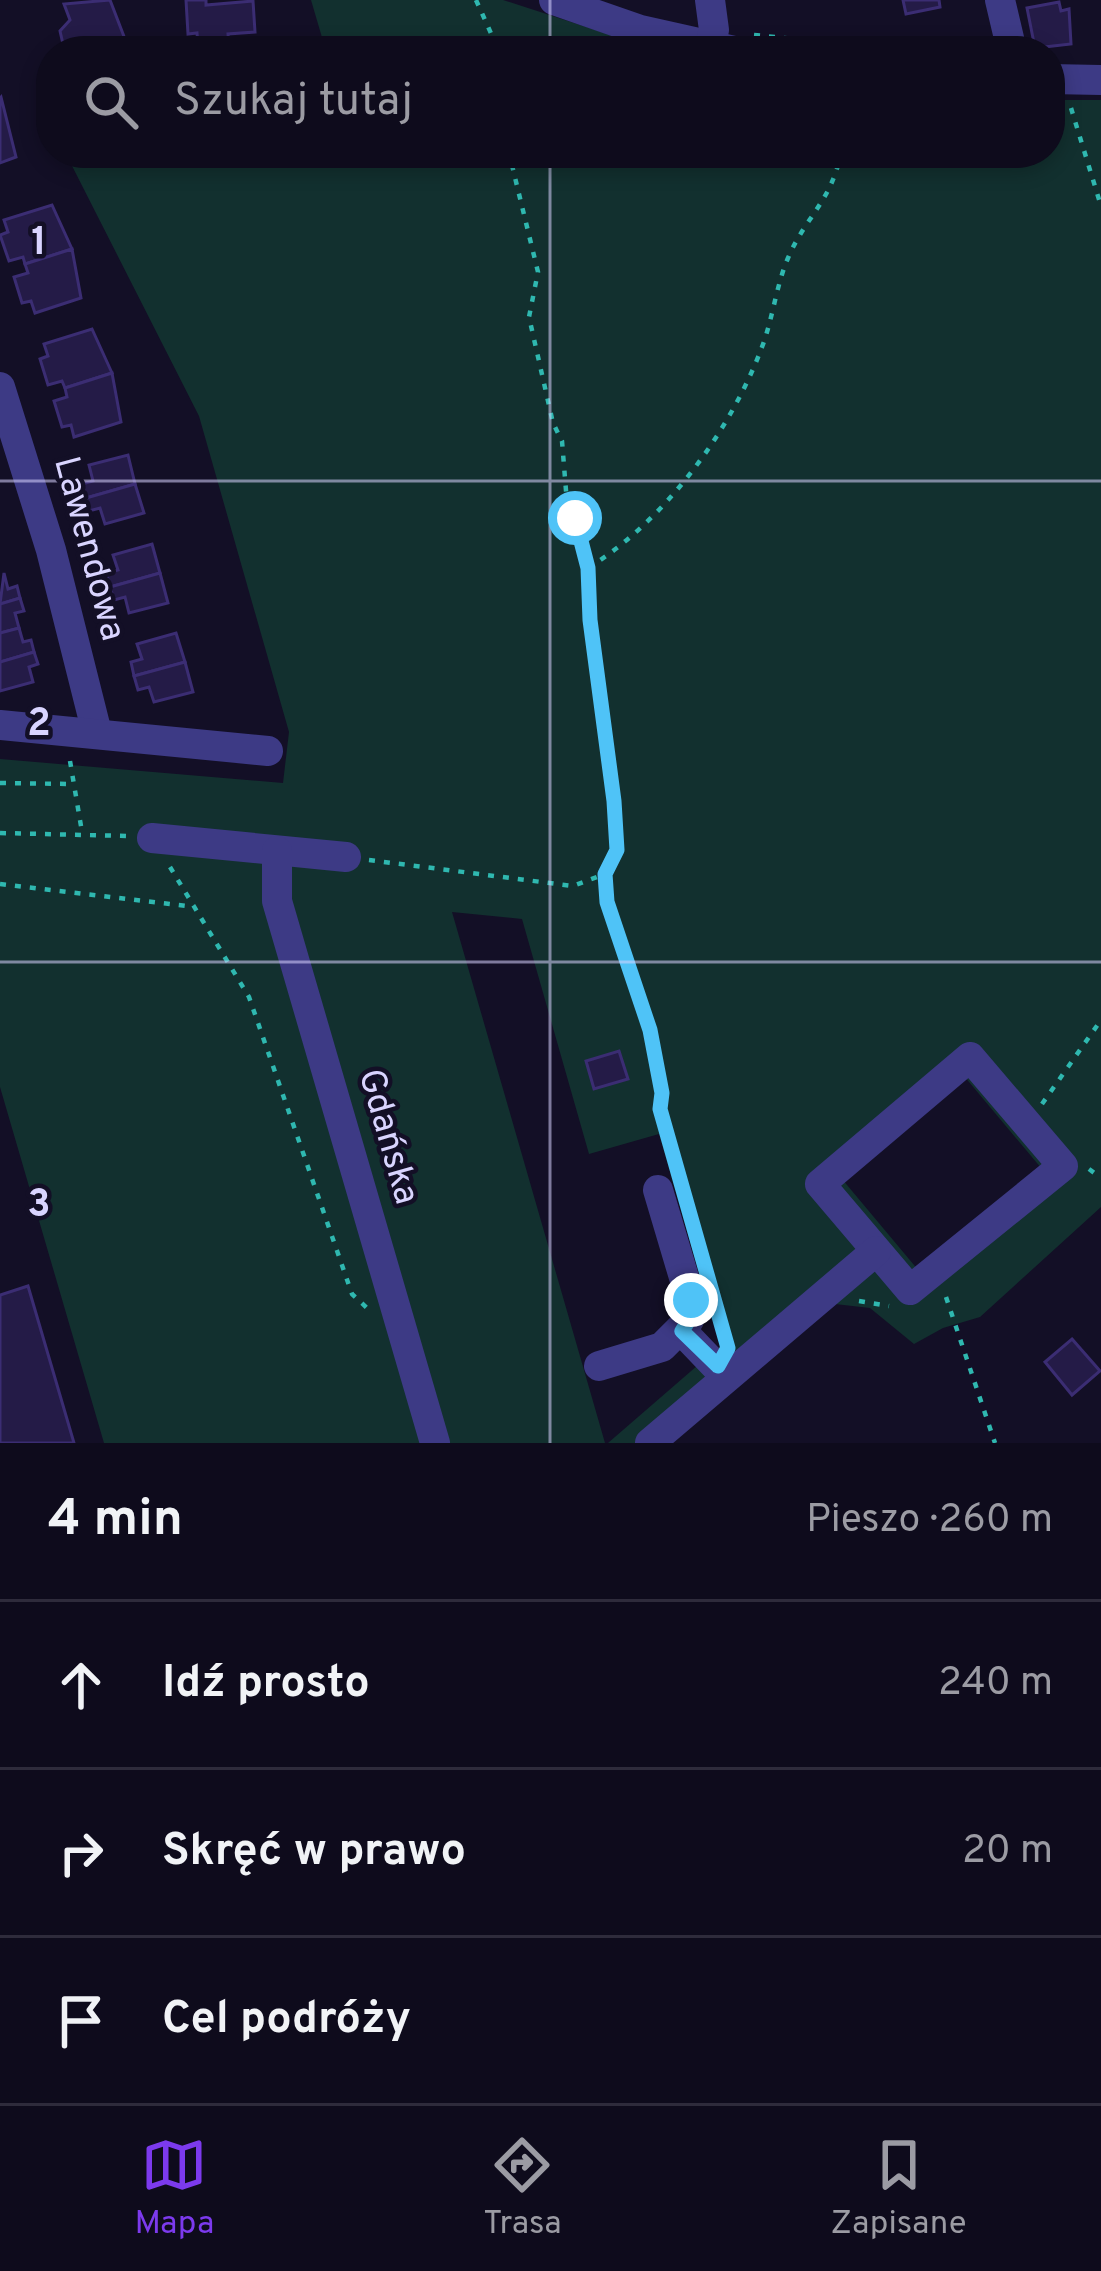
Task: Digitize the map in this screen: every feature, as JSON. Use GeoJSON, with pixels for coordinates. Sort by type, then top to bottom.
{"type":"FeatureCollection","features":[{"type":"Feature","properties":{"kind":"street"},"geometry":{"type":"LineString","coordinates":[[554,0],[717,32]]}},
{"type":"Feature","properties":{"kind":"street"},"geometry":{"type":"LineString","coordinates":[[1000,0],[1008,36]]}},
{"type":"Feature","properties":{"kind":"street"},"geometry":{"type":"LineString","coordinates":[[1065,85],[1101,80]]}},
{"type":"Feature","properties":{"kind":"street","name":"Lawendowa"},"geometry":{"type":"LineString","coordinates":[[0,387],[51,550],[98,733]]}},
{"type":"Feature","properties":{"kind":"street"},"geometry":{"type":"LineString","coordinates":[[0,724],[268,752]]}},
{"type":"Feature","properties":{"kind":"street"},"geometry":{"type":"LineString","coordinates":[[152,838],[346,857]]}},
{"type":"Feature","properties":{"kind":"street","name":"Gdańska"},"geometry":{"type":"LineString","coordinates":[[278,851],[277,901],[435,1443]]}},
{"type":"Feature","properties":{"kind":"street"},"geometry":{"type":"LineString","coordinates":[[970,1057],[1063,1166],[910,1290],[876,1250],[820,1184],[970,1057]]}},
{"type":"Feature","properties":{"kind":"street"},"geometry":{"type":"LineString","coordinates":[[599,1366],[662,1347],[689,1320],[691,1300],[668,1182]]}},
{"type":"Feature","properties":{"kind":"street"},"geometry":{"type":"LineString","coordinates":[[650,1443],[722,1372],[876,1250]]}},
{"type":"Feature","properties":{"kind":"street"},"geometry":{"type":"LineString","coordinates":[[682,1331],[722,1372]]}},
{"type":"Feature","properties":{"kind":"path"},"geometry":{"type":"LineString","coordinates":[[476,0],[492,36]]}},
{"type":"Feature","properties":{"kind":"path"},"geometry":{"type":"LineString","coordinates":[[717,32],[759,36]]}},
{"type":"Feature","properties":{"kind":"path"},"geometry":{"type":"LineString","coordinates":[[1065,101],[1101,206]]}},
{"type":"Feature","properties":{"kind":"path"},"geometry":{"type":"LineString","coordinates":[[513,168],[538,272],[529,317],[553,423],[562,440],[567,503],[588,568],[617,850],[605,874],[607,902],[650,1030],[662,1093],[668,1182]]}},
{"type":"Feature","properties":{"kind":"path"},"geometry":{"type":"LineString","coordinates":[[588,568],[663,500],[730,416],[763,347],[788,258],[834,188],[838,168]]}},
{"type":"Feature","properties":{"kind":"path"},"geometry":{"type":"LineString","coordinates":[[64,730],[82,832]]}},
{"type":"Feature","properties":{"kind":"path"},"geometry":{"type":"LineString","coordinates":[[0,783],[74,784]]}},
{"type":"Feature","properties":{"kind":"path"},"geometry":{"type":"LineString","coordinates":[[0,833],[82,832],[152,838],[249,997],[352,1294],[362,1306],[400,1321]]}},
{"type":"Feature","properties":{"kind":"path"},"geometry":{"type":"LineString","coordinates":[[346,857],[573,886],[605,874]]}},
{"type":"Feature","properties":{"kind":"path"},"geometry":{"type":"LineString","coordinates":[[0,884],[195,907]]}},
{"type":"Feature","properties":{"kind":"path"},"geometry":{"type":"LineString","coordinates":[[1037,1110],[1101,1020]]}},
{"type":"Feature","properties":{"kind":"path"},"geometry":{"type":"LineString","coordinates":[[1085,1165],[1101,1178]]}},
{"type":"Feature","properties":{"kind":"path"},"geometry":{"type":"LineString","coordinates":[[941,1282],[995,1443]]}},
{"type":"Feature","properties":{"kind":"path"},"geometry":{"type":"LineString","coordinates":[[716,1304],[728,1348],[722,1372]]}},
{"type":"Feature","properties":{"kind":"green space"},"geometry":{"type":"Polygon","coordinates":[[[311,0],[503,0],[614,36],[322,36],[311,0]]]}},
{"type":"Feature","properties":{"kind":"green space"},"geometry":{"type":"Polygon","coordinates":[[[1065,100],[1101,100],[1101,1207],[980,1317],[943,1328],[914,1344],[870,1308],[835,1304],[669,1443],[608,1443],[720,1346],[659,1134],[589,1154],[522,919],[452,912],[605,1443],[104,1443],[0,1087],[0,759],[283,783],[289,732],[199,416],[73,168],[1065,168],[1065,100]],[[964,1076],[842,1179],[919,1271],[1042,1169],[964,1076]]]}},
{"type":"Feature","properties":{"kind":"building"},"geometry":{"type":"Polygon","coordinates":[[[110,0],[124,36],[61,36],[70,20],[64,4],[110,0]]]}},
{"type":"Feature","properties":{"kind":"building"},"geometry":{"type":"Polygon","coordinates":[[[186,0],[206,0],[206,5],[253,1],[255,32],[188,34],[186,0]]]}},
{"type":"Feature","properties":{"kind":"building"},"geometry":{"type":"Polygon","coordinates":[[[903,0],[939,0],[940,7],[906,14],[903,0]]]}},
{"type":"Feature","properties":{"kind":"building"},"geometry":{"type":"Polygon","coordinates":[[[1059,2],[1061,11],[1069,9],[1071,44],[1065,45],[1065,36],[1033,36],[1027,8],[1059,2]]]}},
{"type":"Feature","properties":{"kind":"building"},"geometry":{"type":"Polygon","coordinates":[[[0,98],[16,157],[0,163],[0,98]]]}},
{"type":"Feature","properties":{"kind":"building"},"geometry":{"type":"Polygon","coordinates":[[[52,205],[72,249],[25,264],[23,257],[9,261],[0,235],[8,232],[4,220],[52,205]]]}},
{"type":"Feature","properties":{"kind":"building"},"geometry":{"type":"Polygon","coordinates":[[[72,249],[81,298],[35,313],[31,301],[22,303],[14,277],[28,273],[25,264],[72,249]]]}},
{"type":"Feature","properties":{"kind":"building"},"geometry":{"type":"Polygon","coordinates":[[[92,329],[112,373],[65,388],[62,381],[48,385],[40,359],[48,356],[44,344],[92,329]]]}},
{"type":"Feature","properties":{"kind":"building"},"geometry":{"type":"Polygon","coordinates":[[[112,373],[121,422],[74,437],[71,425],[62,427],[54,401],[67,397],[65,388],[112,373]]]}},
{"type":"Feature","properties":{"kind":"building"},"geometry":{"type":"Polygon","coordinates":[[[128,455],[135,484],[86,498],[82,484],[93,481],[89,465],[128,455]]]}},
{"type":"Feature","properties":{"kind":"building"},"geometry":{"type":"Polygon","coordinates":[[[135,484],[144,513],[105,524],[100,508],[89,511],[86,498],[135,484]]]}},
{"type":"Feature","properties":{"kind":"building"},"geometry":{"type":"Polygon","coordinates":[[[152,544],[160,573],[110,587],[106,573],[118,570],[113,555],[152,544]]]}},
{"type":"Feature","properties":{"kind":"building"},"geometry":{"type":"Polygon","coordinates":[[[4,573],[8,589],[17,586],[20,598],[0,604],[4,573]]]}},
{"type":"Feature","properties":{"kind":"building"},"geometry":{"type":"Polygon","coordinates":[[[160,573],[168,603],[129,613],[125,597],[114,600],[110,587],[160,573]]]}},
{"type":"Feature","properties":{"kind":"building"},"geometry":{"type":"Polygon","coordinates":[[[20,598],[24,611],[15,613],[19,628],[0,633],[0,604],[20,598]]]}},
{"type":"Feature","properties":{"kind":"building"},"geometry":{"type":"Polygon","coordinates":[[[19,628],[23,642],[31,640],[34,652],[0,662],[0,633],[19,628]]]}},
{"type":"Feature","properties":{"kind":"building"},"geometry":{"type":"Polygon","coordinates":[[[176,633],[185,662],[134,676],[131,662],[142,659],[137,644],[176,633]]]}},
{"type":"Feature","properties":{"kind":"building"},"geometry":{"type":"Polygon","coordinates":[[[34,652],[38,664],[29,667],[33,682],[0,691],[0,662],[34,652]]]}},
{"type":"Feature","properties":{"kind":"building"},"geometry":{"type":"Polygon","coordinates":[[[185,662],[193,692],[154,702],[149,687],[138,690],[134,676],[185,662]]]}},
{"type":"Feature","properties":{"kind":"building"},"geometry":{"type":"Polygon","coordinates":[[[619,1051],[628,1079],[594,1089],[586,1061],[619,1051]]]}},
{"type":"Feature","properties":{"kind":"building"},"geometry":{"type":"Polygon","coordinates":[[[28,1286],[74,1443],[0,1443],[0,1295],[28,1286]]]}},
{"type":"Feature","properties":{"kind":"building"},"geometry":{"type":"Polygon","coordinates":[[[1072,1339],[1100,1371],[1072,1395],[1045,1362],[1072,1339]]]}},
{"type":"Feature","properties":{"kind":"route"},"geometry":{"type":"LineString","coordinates":[[575,518],[588,568],[590,620],[614,801],[617,850],[605,874],[607,902],[650,1030],[662,1093],[660,1109],[728,1348],[718,1366],[682,1331],[689,1320],[691,1300]]}}]}
